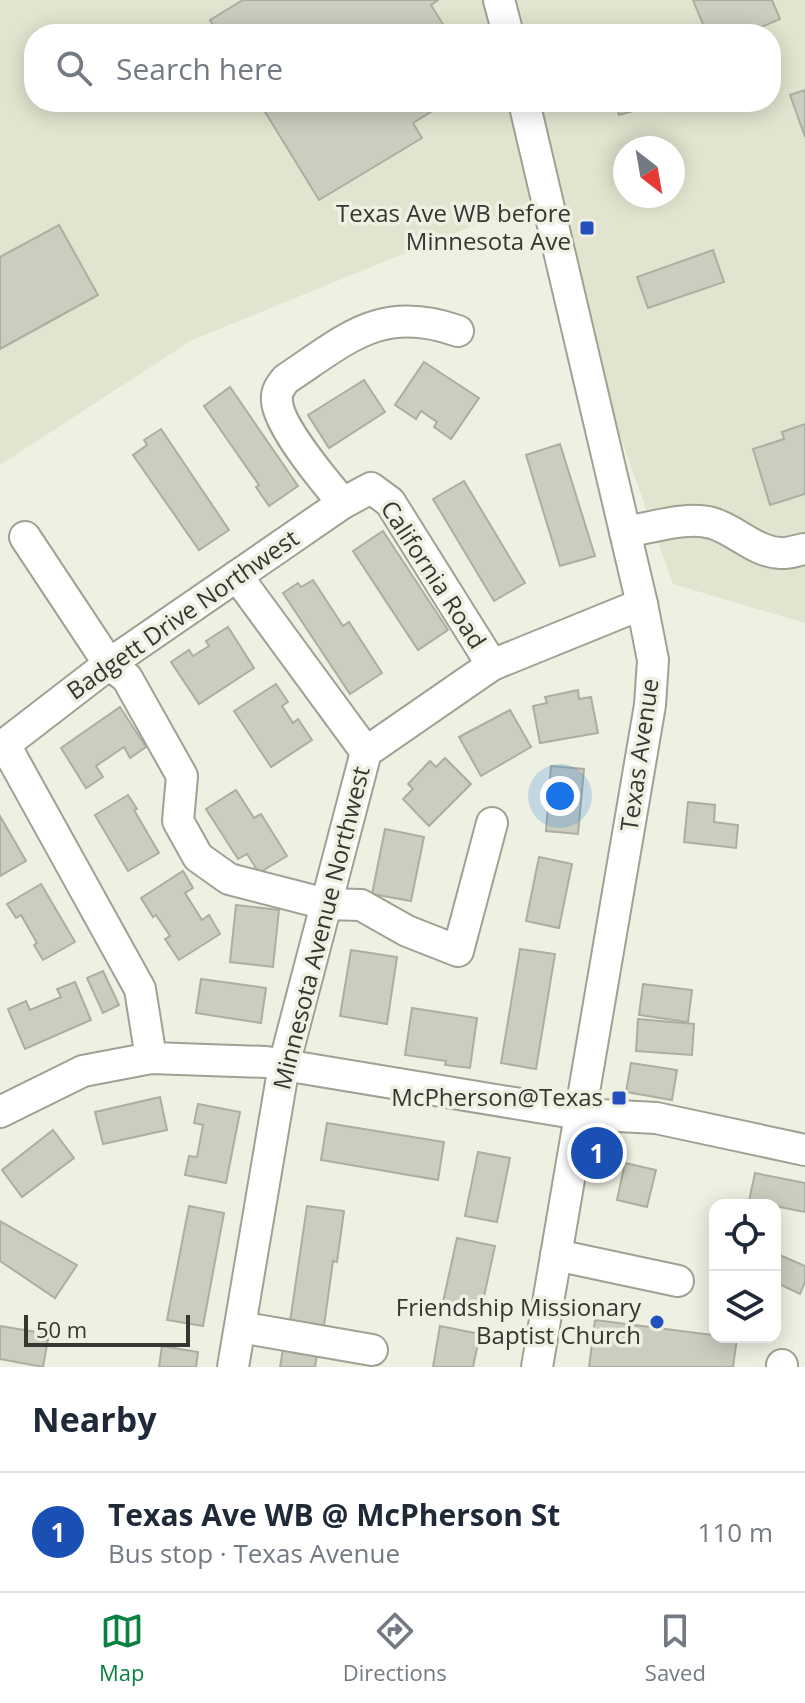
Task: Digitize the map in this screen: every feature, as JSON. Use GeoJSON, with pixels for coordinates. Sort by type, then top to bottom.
{"type":"FeatureCollection","features":[{"type":"Feature","properties":{"kind":"street"},"geometry":{"type":"LineString","coordinates":[[499,0],[505,24]]}},
{"type":"Feature","properties":{"kind":"street","name":"Texas Avenue"},"geometry":{"type":"LineString","coordinates":[[526,112],[653,660],[650,705],[537,1367]]}},
{"type":"Feature","properties":{"kind":"street"},"geometry":{"type":"LineString","coordinates":[[343,503],[304,452],[278,409],[276,398],[279,386],[352,335],[378,324],[399,320],[438,324],[458,331]]}},
{"type":"Feature","properties":{"kind":"street","name":"Badgett Drive Northwest"},"geometry":{"type":"LineString","coordinates":[[2,746],[109,664],[343,503],[371,488]]}},
{"type":"Feature","properties":{"kind":"street","name":"California Road"},"geometry":{"type":"LineString","coordinates":[[371,488],[390,502],[492,665]]}},
{"type":"Feature","properties":{"kind":"street"},"geometry":{"type":"LineString","coordinates":[[625,532],[695,521],[709,522],[731,530],[762,548],[780,553],[805,549]]}},
{"type":"Feature","properties":{"kind":"street"},"geometry":{"type":"LineString","coordinates":[[25,537],[109,664],[127,678],[182,776],[178,821],[198,857],[229,879],[326,904],[361,905],[407,931],[458,951],[492,823]]}},
{"type":"Feature","properties":{"kind":"street"},"geometry":{"type":"LineString","coordinates":[[237,576],[366,752]]}},
{"type":"Feature","properties":{"kind":"street","name":"Minnesota Avenue Northwest"},"geometry":{"type":"LineString","coordinates":[[233,1367],[284,1065],[366,752],[492,665],[642,604]]}},
{"type":"Feature","properties":{"kind":"street"},"geometry":{"type":"LineString","coordinates":[[2,746],[140,989],[151,1058]]}},
{"type":"Feature","properties":{"kind":"street"},"geometry":{"type":"LineString","coordinates":[[0,1112],[83,1071],[151,1058],[266,1062],[580,1114],[656,1118],[805,1150]]}},
{"type":"Feature","properties":{"kind":"street"},"geometry":{"type":"LineString","coordinates":[[556,1255],[678,1281]]}},
{"type":"Feature","properties":{"kind":"street"},"geometry":{"type":"LineString","coordinates":[[240,1327],[372,1350]]}},
{"type":"Feature","properties":{"kind":"shaded area"},"geometry":{"type":"Polygon","coordinates":[[[0,0],[805,0],[805,623],[673,584],[536,200],[192,340],[0,465],[0,0]]]}},
{"type":"Feature","properties":{"kind":"building"},"geometry":{"type":"Polygon","coordinates":[[[243,0],[438,0],[431,5],[443,24],[212,24],[210,20],[243,0]]]}},
{"type":"Feature","properties":{"kind":"building"},"geometry":{"type":"Polygon","coordinates":[[[693,0],[772,0],[780,19],[768,24],[703,24],[693,0]]]}},
{"type":"Feature","properties":{"kind":"building"},"geometry":{"type":"Polygon","coordinates":[[[805,90],[805,137],[790,95],[805,90]]]}},
{"type":"Feature","properties":{"kind":"building"},"geometry":{"type":"Polygon","coordinates":[[[265,112],[431,112],[413,123],[422,138],[319,200],[265,112]]]}},
{"type":"Feature","properties":{"kind":"building"},"geometry":{"type":"Polygon","coordinates":[[[59,225],[98,295],[0,349],[0,257],[59,225]]]}},
{"type":"Feature","properties":{"kind":"building"},"geometry":{"type":"Polygon","coordinates":[[[713,250],[724,282],[648,308],[637,277],[713,250]]]}},
{"type":"Feature","properties":{"kind":"building"},"geometry":{"type":"Polygon","coordinates":[[[424,362],[479,398],[451,439],[434,427],[437,422],[421,411],[416,419],[395,405],[424,362]]]}},
{"type":"Feature","properties":{"kind":"building"},"geometry":{"type":"Polygon","coordinates":[[[364,380],[385,412],[329,448],[308,415],[364,380]]]}},
{"type":"Feature","properties":{"kind":"building"},"geometry":{"type":"Polygon","coordinates":[[[230,387],[298,486],[269,506],[256,487],[259,485],[204,406],[230,387]]]}},
{"type":"Feature","properties":{"kind":"building"},"geometry":{"type":"Polygon","coordinates":[[[805,424],[805,494],[770,505],[753,449],[784,439],[782,432],[805,424]]]}},
{"type":"Feature","properties":{"kind":"building"},"geometry":{"type":"Polygon","coordinates":[[[161,429],[229,530],[199,550],[133,455],[147,445],[144,440],[161,429]]]}},
{"type":"Feature","properties":{"kind":"building"},"geometry":{"type":"Polygon","coordinates":[[[560,444],[595,556],[560,566],[526,455],[560,444]]]}},
{"type":"Feature","properties":{"kind":"building"},"geometry":{"type":"Polygon","coordinates":[[[464,481],[525,583],[494,601],[433,499],[464,481]]]}},
{"type":"Feature","properties":{"kind":"building"},"geometry":{"type":"Polygon","coordinates":[[[383,531],[448,630],[418,650],[353,551],[383,531]]]}},
{"type":"Feature","properties":{"kind":"building"},"geometry":{"type":"Polygon","coordinates":[[[313,580],[343,626],[349,622],[382,673],[350,694],[283,593],[298,583],[301,587],[313,580]]]}},
{"type":"Feature","properties":{"kind":"building"},"geometry":{"type":"Polygon","coordinates":[[[228,627],[254,668],[199,704],[171,662],[189,650],[193,656],[209,646],[206,641],[228,627]]]}},
{"type":"Feature","properties":{"kind":"building"},"geometry":{"type":"Polygon","coordinates":[[[276,684],[288,702],[282,706],[293,723],[298,719],[312,740],[271,767],[234,711],[276,684]]]}},
{"type":"Feature","properties":{"kind":"building"},"geometry":{"type":"Polygon","coordinates":[[[578,690],[579,699],[591,697],[598,733],[540,743],[533,706],[547,703],[545,697],[578,690]]]}},
{"type":"Feature","properties":{"kind":"building"},"geometry":{"type":"Polygon","coordinates":[[[120,707],[146,747],[130,758],[124,747],[96,766],[103,777],[86,788],[61,748],[120,707]]]}},
{"type":"Feature","properties":{"kind":"building"},"geometry":{"type":"Polygon","coordinates":[[[510,710],[531,747],[481,776],[459,737],[510,710]]]}},
{"type":"Feature","properties":{"kind":"building"},"geometry":{"type":"Polygon","coordinates":[[[445,758],[471,784],[429,826],[403,799],[413,789],[408,784],[430,761],[436,767],[445,758]]]}},
{"type":"Feature","properties":{"kind":"building"},"geometry":{"type":"Polygon","coordinates":[[[551,766],[584,769],[578,834],[546,831],[551,766]]]}},
{"type":"Feature","properties":{"kind":"building"},"geometry":{"type":"Polygon","coordinates":[[[236,790],[254,818],[261,814],[287,856],[259,873],[247,854],[238,859],[206,809],[236,790]]]}},
{"type":"Feature","properties":{"kind":"building"},"geometry":{"type":"Polygon","coordinates":[[[128,795],[159,853],[128,871],[95,815],[128,795]]]}},
{"type":"Feature","properties":{"kind":"building"},"geometry":{"type":"Polygon","coordinates":[[[688,802],[715,805],[714,822],[738,825],[736,848],[684,842],[688,802]]]}},
{"type":"Feature","properties":{"kind":"building"},"geometry":{"type":"Polygon","coordinates":[[[0,816],[26,861],[0,876],[0,816]]]}},
{"type":"Feature","properties":{"kind":"building"},"geometry":{"type":"Polygon","coordinates":[[[385,829],[424,837],[411,901],[372,894],[385,829]]]}},
{"type":"Feature","properties":{"kind":"building"},"geometry":{"type":"Polygon","coordinates":[[[539,857],[572,864],[559,928],[526,921],[539,857]]]}},
{"type":"Feature","properties":{"kind":"building"},"geometry":{"type":"Polygon","coordinates":[[[183,871],[193,888],[185,893],[202,920],[209,915],[220,934],[179,960],[165,939],[170,936],[141,898],[183,871]]]}},
{"type":"Feature","properties":{"kind":"building"},"geometry":{"type":"Polygon","coordinates":[[[41,884],[75,942],[43,960],[21,915],[16,918],[7,904],[41,884]]]}},
{"type":"Feature","properties":{"kind":"building"},"geometry":{"type":"Polygon","coordinates":[[[236,905],[279,910],[273,967],[230,962],[236,905]]]}},
{"type":"Feature","properties":{"kind":"building"},"geometry":{"type":"Polygon","coordinates":[[[520,949],[555,954],[536,1069],[501,1063],[520,949]]]}},
{"type":"Feature","properties":{"kind":"building"},"geometry":{"type":"Polygon","coordinates":[[[351,950],[397,957],[387,1024],[340,1016],[351,950]]]}},
{"type":"Feature","properties":{"kind":"building"},"geometry":{"type":"Polygon","coordinates":[[[103,971],[119,1005],[103,1013],[87,978],[103,971]]]}},
{"type":"Feature","properties":{"kind":"building"},"geometry":{"type":"Polygon","coordinates":[[[201,979],[266,988],[261,1023],[196,1013],[201,979]]]}},
{"type":"Feature","properties":{"kind":"building"},"geometry":{"type":"Polygon","coordinates":[[[75,982],[91,1020],[25,1049],[8,1009],[26,1001],[30,1010],[61,997],[57,989],[75,982]]]}},
{"type":"Feature","properties":{"kind":"building"},"geometry":{"type":"Polygon","coordinates":[[[643,984],[692,990],[688,1022],[639,1015],[643,984]]]}},
{"type":"Feature","properties":{"kind":"building"},"geometry":{"type":"Polygon","coordinates":[[[412,1008],[477,1018],[470,1068],[405,1055],[412,1008]]]}},
{"type":"Feature","properties":{"kind":"building"},"geometry":{"type":"Polygon","coordinates":[[[638,1019],[694,1024],[692,1055],[636,1051],[638,1019]]]}},
{"type":"Feature","properties":{"kind":"building"},"geometry":{"type":"Polygon","coordinates":[[[631,1063],[677,1070],[672,1100],[626,1092],[631,1063]]]}},
{"type":"Feature","properties":{"kind":"building"},"geometry":{"type":"Polygon","coordinates":[[[160,1097],[167,1130],[103,1144],[95,1112],[160,1097]]]}},
{"type":"Feature","properties":{"kind":"building"},"geometry":{"type":"Polygon","coordinates":[[[198,1104],[240,1112],[226,1183],[185,1175],[189,1156],[197,1157],[203,1125],[194,1123],[198,1104]]]}},
{"type":"Feature","properties":{"kind":"building"},"geometry":{"type":"Polygon","coordinates":[[[327,1123],[444,1142],[438,1180],[321,1160],[327,1123]]]}},
{"type":"Feature","properties":{"kind":"building"},"geometry":{"type":"Polygon","coordinates":[[[53,1130],[74,1158],[22,1197],[2,1170],[53,1130]]]}},
{"type":"Feature","properties":{"kind":"building"},"geometry":{"type":"Polygon","coordinates":[[[478,1152],[510,1158],[497,1222],[465,1216],[478,1152]]]}},
{"type":"Feature","properties":{"kind":"building"},"geometry":{"type":"Polygon","coordinates":[[[625,1163],[656,1170],[647,1207],[617,1200],[625,1163]]]}},
{"type":"Feature","properties":{"kind":"building"},"geometry":{"type":"Polygon","coordinates":[[[755,1173],[805,1183],[805,1212],[781,1207],[781,1199],[749,1199],[755,1173]]]}},
{"type":"Feature","properties":{"kind":"building"},"geometry":{"type":"Polygon","coordinates":[[[189,1206],[224,1213],[203,1326],[167,1320],[189,1206]]]}},
{"type":"Feature","properties":{"kind":"building"},"geometry":{"type":"Polygon","coordinates":[[[307,1206],[344,1211],[324,1326],[290,1322],[307,1206]]]}},
{"type":"Feature","properties":{"kind":"building"},"geometry":{"type":"Polygon","coordinates":[[[0,1221],[77,1265],[55,1298],[0,1261],[0,1221]]]}},
{"type":"Feature","properties":{"kind":"building"},"geometry":{"type":"Polygon","coordinates":[[[457,1238],[495,1246],[481,1310],[443,1302],[457,1238]]]}},
{"type":"Feature","properties":{"kind":"building"},"geometry":{"type":"Polygon","coordinates":[[[781,1256],[805,1266],[805,1282],[800,1294],[781,1285],[781,1256]]]}},
{"type":"Feature","properties":{"kind":"building"},"geometry":{"type":"Polygon","coordinates":[[[595,1320],[709,1334],[709,1343],[736,1343],[733,1367],[589,1367],[595,1320]]]}},
{"type":"Feature","properties":{"kind":"building"},"geometry":{"type":"Polygon","coordinates":[[[0,1326],[49,1334],[43,1367],[0,1359],[0,1326]]]}},
{"type":"Feature","properties":{"kind":"building"},"geometry":{"type":"Polygon","coordinates":[[[440,1326],[480,1334],[473,1367],[433,1367],[440,1326]]]}},
{"type":"Feature","properties":{"kind":"building"},"geometry":{"type":"Polygon","coordinates":[[[162,1346],[198,1352],[196,1367],[159,1367],[162,1346]]]}},
{"type":"Feature","properties":{"kind":"building"},"geometry":{"type":"Polygon","coordinates":[[[283,1349],[317,1355],[315,1367],[280,1367],[283,1349]]]}},
{"type":"Feature","properties":{"kind":"place","name":"Texas Ave WB before Minnesota Ave"},"geometry":{"type":"Point","coordinates":[587,228]}},
{"type":"Feature","properties":{"kind":"place","name":"McPherson@Texas"},"geometry":{"type":"Point","coordinates":[619,1098]}},
{"type":"Feature","properties":{"kind":"place","name":"Texas Ave WB @ McPherson St"},"geometry":{"type":"Point","coordinates":[597,1153]}},
{"type":"Feature","properties":{"kind":"place","name":"Friendship Missionary Baptist Church"},"geometry":{"type":"Point","coordinates":[657,1322]}}]}
